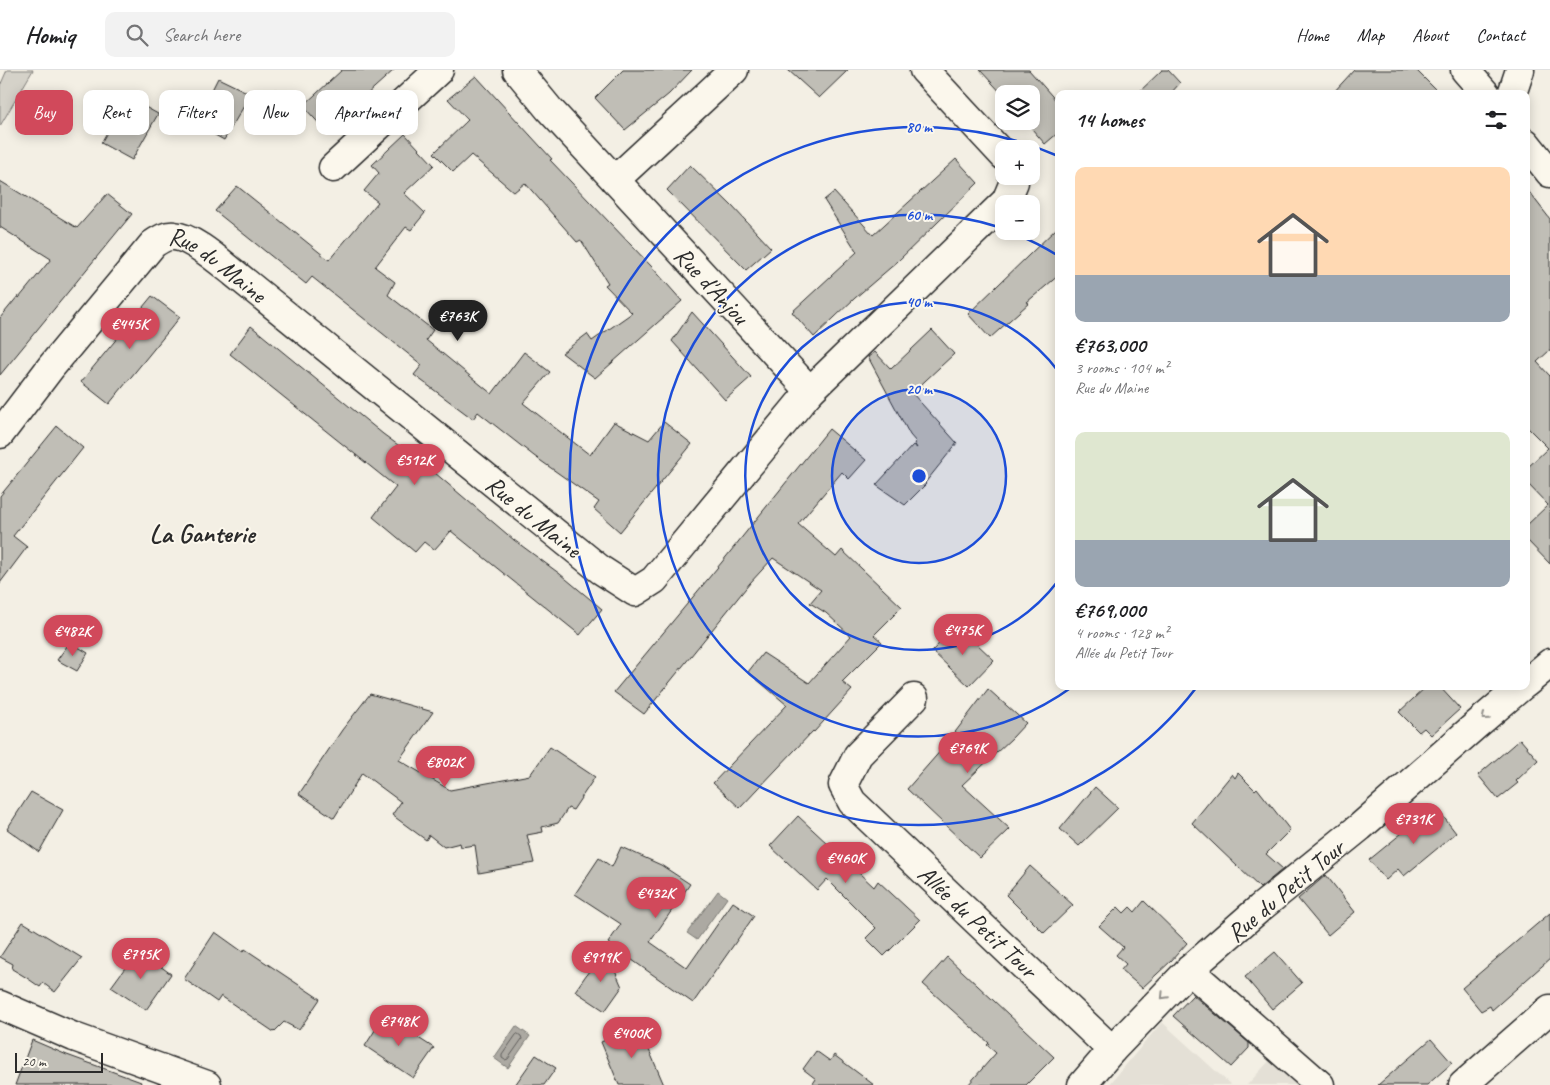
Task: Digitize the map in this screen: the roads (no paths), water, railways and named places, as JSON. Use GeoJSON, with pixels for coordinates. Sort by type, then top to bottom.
{"type":"FeatureCollection","features":[{"type":"Feature","properties":{"kind":"street"},"geometry":{"type":"LineString","coordinates":[[333,168],[439,70]]}},
{"type":"Feature","properties":{"kind":"street","name":"Rue d'Anjou"},"geometry":{"type":"LineString","coordinates":[[516,70],[549,109],[810,391]]}},
{"type":"Feature","properties":{"kind":"street"},"geometry":{"type":"LineString","coordinates":[[615,180],[734,70]]}},
{"type":"Feature","properties":{"kind":"street"},"geometry":{"type":"LineString","coordinates":[[924,70],[995,146]]}},
{"type":"Feature","properties":{"kind":"street"},"geometry":{"type":"LineString","coordinates":[[1466,70],[1483,90]]}},
{"type":"Feature","properties":{"kind":"street"},"geometry":{"type":"LineString","coordinates":[[1513,90],[1520,70]]}},
{"type":"Feature","properties":{"kind":"street"},"geometry":{"type":"LineString","coordinates":[[1530,148],[1550,172]]}},
{"type":"Feature","properties":{"kind":"street","name":"Rue du Maine"},"geometry":{"type":"LineString","coordinates":[[0,434],[51,367],[153,244],[168,236],[176,236],[196,245],[234,272],[601,570],[635,592],[654,580],[810,391],[1006,201],[1013,185]]}},
{"type":"Feature","properties":{"kind":"street"},"geometry":{"type":"LineString","coordinates":[[1530,680],[1550,663]]}},
{"type":"Feature","properties":{"kind":"street","name":"Rue du Petit Tour"},"geometry":{"type":"LineString","coordinates":[[1082,1085],[1112,1050],[1189,970],[1260,908],[1360,827],[1517,690]]}},
{"type":"Feature","properties":{"kind":"street","name":"Allée du Petit Tour"},"geometry":{"type":"LineString","coordinates":[[914,698],[858,755],[843,785],[852,802],[1112,1050]]}},
{"type":"Feature","properties":{"kind":"street"},"geometry":{"type":"LineString","coordinates":[[1189,970],[1320,1085]]}},
{"type":"Feature","properties":{"kind":"street"},"geometry":{"type":"LineString","coordinates":[[0,1005],[74,1037],[207,1085]]}},
{"type":"Feature","properties":{"kind":"street"},"geometry":{"type":"LineString","coordinates":[[1463,1085],[1550,1009]]}},
{"type":"Feature","properties":{"kind":"water"},"geometry":{"type":"Polygon","coordinates":[[[718,891],[727,898],[697,940],[687,933],[718,891]]]}},
{"type":"Feature","properties":{"kind":"water"},"geometry":{"type":"Polygon","coordinates":[[[516,1026],[530,1036],[508,1068],[494,1058],[516,1026]]]}},
{"type":"Feature","properties":{"kind":"district","name":"La Ganterie"},"geometry":{"type":"Point","coordinates":[202,533]}}]}
